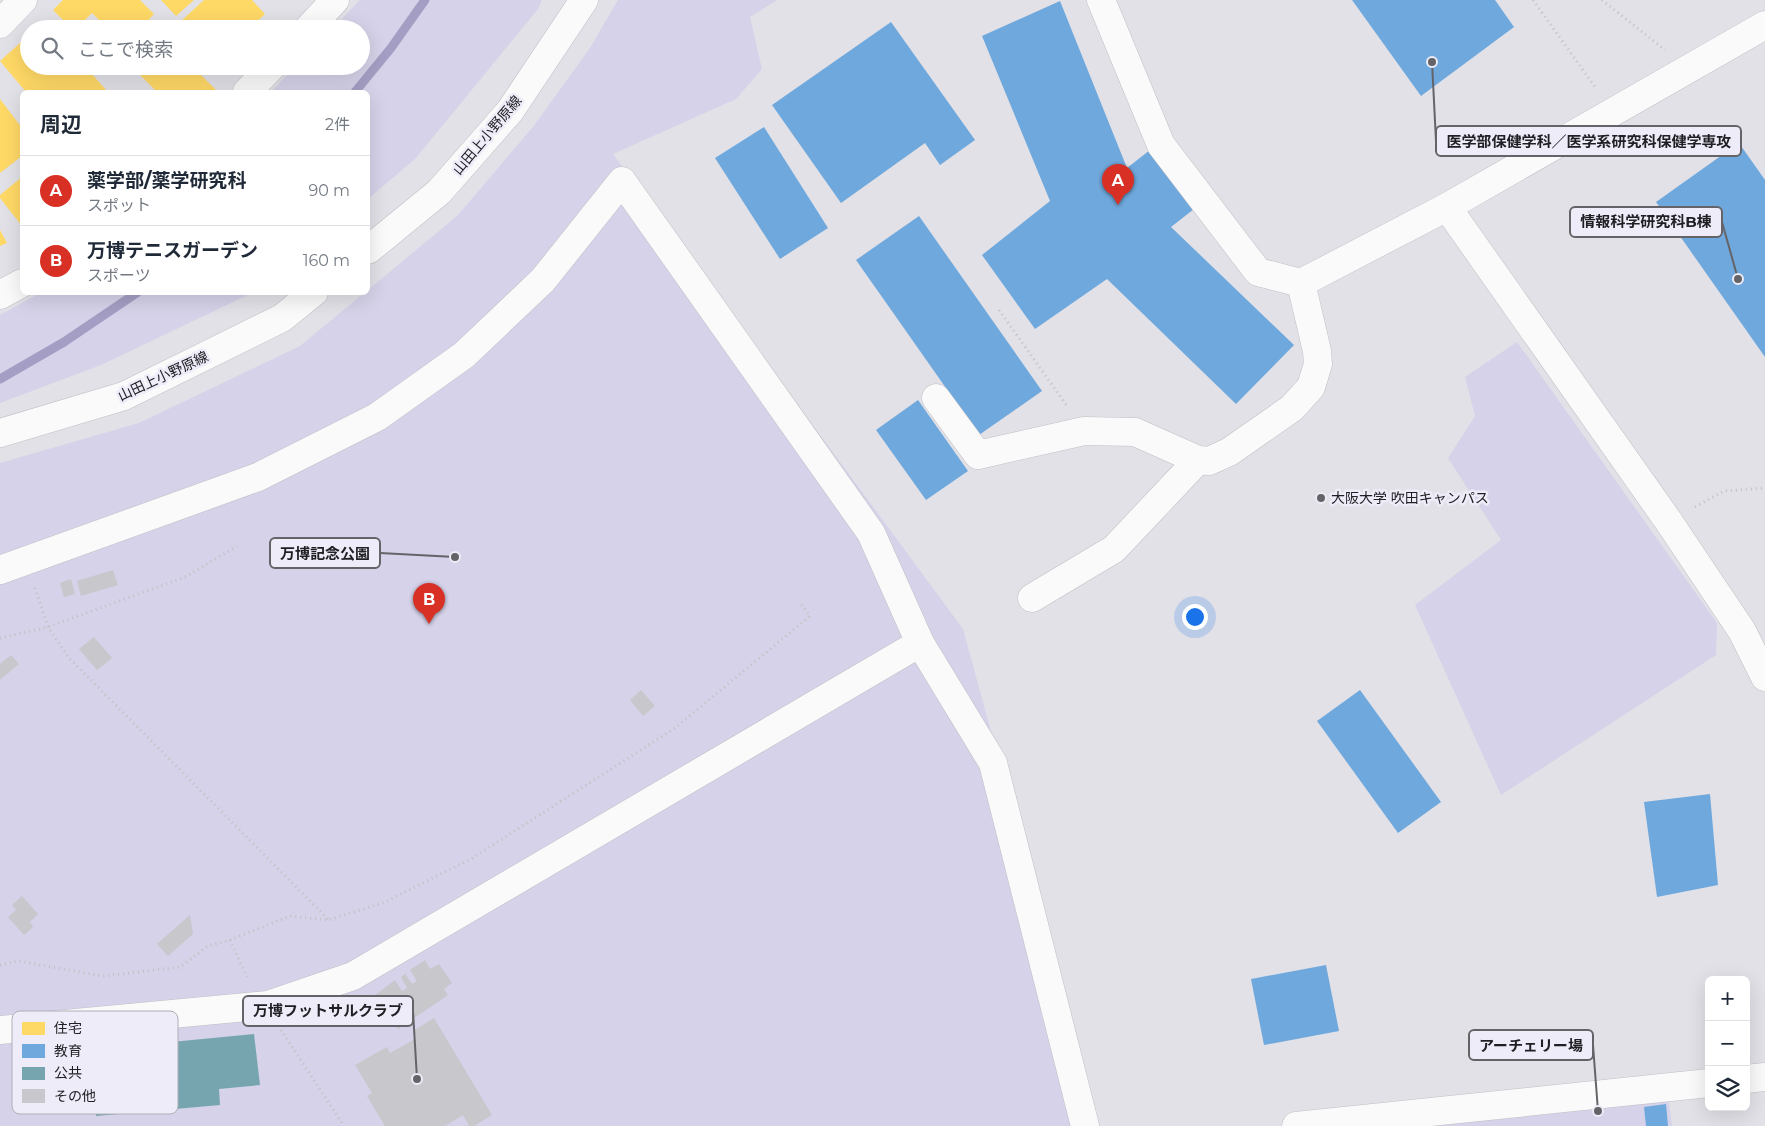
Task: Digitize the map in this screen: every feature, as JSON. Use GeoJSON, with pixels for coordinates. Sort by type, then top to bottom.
{"type":"FeatureCollection","features":[{"type":"Feature","properties":{"kind":"main road"},"geometry":{"type":"LineString","coordinates":[[0,24],[23,0]]}},
{"type":"Feature","properties":{"kind":"main road"},"geometry":{"type":"LineString","coordinates":[[317,20],[336,0]]}},
{"type":"Feature","properties":{"kind":"main road","name":"山田上小野原線"},"geometry":{"type":"LineString","coordinates":[[370,248],[439,192],[510,110],[584,0]]}},
{"type":"Feature","properties":{"kind":"main road"},"geometry":{"type":"LineString","coordinates":[[1101,0],[1161,145],[1258,272],[1301,284],[1447,207],[1765,25]]}},
{"type":"Feature","properties":{"kind":"main road"},"geometry":{"type":"LineString","coordinates":[[249,90],[263,75]]}},
{"type":"Feature","properties":{"kind":"main road"},"geometry":{"type":"LineString","coordinates":[[0,570],[258,477],[377,417],[464,355],[543,280],[622,182],[871,533],[920,643],[993,763],[1085,1126]]}},
{"type":"Feature","properties":{"kind":"main road"},"geometry":{"type":"LineString","coordinates":[[1447,207],[1669,522],[1742,631],[1765,677]]}},
{"type":"Feature","properties":{"kind":"main road"},"geometry":{"type":"LineString","coordinates":[[0,295],[20,283]]}},
{"type":"Feature","properties":{"kind":"main road"},"geometry":{"type":"LineString","coordinates":[[936,398],[978,455],[1084,431],[1134,432],[1198,460],[1209,461],[1229,452],[1292,408],[1311,386],[1318,364],[1317,351],[1301,284]]}},
{"type":"Feature","properties":{"kind":"main road","name":"山田上小野原線"},"geometry":{"type":"LineString","coordinates":[[0,433],[124,396],[282,318],[310,295]]}},
{"type":"Feature","properties":{"kind":"main road"},"geometry":{"type":"LineString","coordinates":[[1032,598],[1114,549],[1198,460]]}},
{"type":"Feature","properties":{"kind":"main road"},"geometry":{"type":"LineString","coordinates":[[178,1013],[268,1005],[353,976],[920,643]]}},
{"type":"Feature","properties":{"kind":"main road"},"geometry":{"type":"LineString","coordinates":[[1750,1079],[1765,1077]]}},
{"type":"Feature","properties":{"kind":"main road"},"geometry":{"type":"LineString","coordinates":[[1296,1126],[1705,1083]]}},
{"type":"Feature","properties":{"kind":"path"},"geometry":{"type":"LineString","coordinates":[[1533,0],[1613,112]]}},
{"type":"Feature","properties":{"kind":"path"},"geometry":{"type":"LineString","coordinates":[[1602,0],[1689,69]]}},
{"type":"Feature","properties":{"kind":"path"},"geometry":{"type":"LineString","coordinates":[[999,310],[1084,431]]}},
{"type":"Feature","properties":{"kind":"path"},"geometry":{"type":"LineString","coordinates":[[1669,522],[1724,491],[1765,488]]}},
{"type":"Feature","properties":{"kind":"path"},"geometry":{"type":"LineString","coordinates":[[0,638],[48,626],[185,577],[236,546]]}},
{"type":"Feature","properties":{"kind":"path"},"geometry":{"type":"LineString","coordinates":[[26,562],[48,626],[69,658],[329,920]]}},
{"type":"Feature","properties":{"kind":"path"},"geometry":{"type":"LineString","coordinates":[[0,965],[18,962],[102,976],[180,967],[208,946],[230,940],[290,916],[329,920],[386,902],[471,859],[675,728],[810,616],[801,604]]}},
{"type":"Feature","properties":{"kind":"path"},"geometry":{"type":"LineString","coordinates":[[230,940],[248,982],[268,1005]]}},
{"type":"Feature","properties":{"kind":"path"},"geometry":{"type":"LineString","coordinates":[[286,1040],[344,1126]]}},
{"type":"Feature","properties":{"kind":"shaded area"},"geometry":{"type":"Polygon","coordinates":[[[360,0],[542,0],[538,9],[415,159],[370,197],[370,90],[273,90],[287,75],[370,75],[370,20],[341,20],[360,0]]]}},
{"type":"Feature","properties":{"kind":"shaded area"},"geometry":{"type":"Polygon","coordinates":[[[618,0],[777,0],[750,17],[762,69],[736,99],[613,154],[963,629],[1099,1126],[0,1126],[0,463],[139,423],[300,346],[362,295],[370,295],[370,288],[457,216],[533,127],[590,48],[618,0]]]}},
{"type":"Feature","properties":{"kind":"shaded area"},"geometry":{"type":"Polygon","coordinates":[[[36,295],[248,295],[101,365],[0,403],[0,315],[36,295]]]}},
{"type":"Feature","properties":{"kind":"shaded area"},"geometry":{"type":"Polygon","coordinates":[[[1517,342],[1717,623],[1716,655],[1501,795],[1415,605],[1501,540],[1448,458],[1475,416],[1465,377],[1517,342]]]}},
{"type":"Feature","properties":{"kind":"shaded area"},"geometry":{"type":"Polygon","coordinates":[[[1668,1096],[1672,1126],[1384,1126],[1668,1096]]]}},
{"type":"Feature","properties":{"kind":"building: 住宅"},"geometry":{"type":"Polygon","coordinates":[[[63,0],[140,0],[154,14],[148,20],[99,20],[92,13],[85,20],[63,20],[53,10],[63,0]]]}},
{"type":"Feature","properties":{"kind":"building: 住宅"},"geometry":{"type":"Polygon","coordinates":[[[161,0],[194,0],[176,16],[161,0]]]}},
{"type":"Feature","properties":{"kind":"building: 住宅"},"geometry":{"type":"Polygon","coordinates":[[[204,0],[252,0],[265,14],[259,20],[182,20],[204,0]]]}},
{"type":"Feature","properties":{"kind":"building: 住宅"},"geometry":{"type":"Polygon","coordinates":[[[20,43],[20,75],[93,75],[106,90],[24,90],[0,61],[20,43]]]}},
{"type":"Feature","properties":{"kind":"building: 住宅"},"geometry":{"type":"Polygon","coordinates":[[[140,75],[201,75],[216,90],[155,90],[140,75]]]}},
{"type":"Feature","properties":{"kind":"building: 住宅"},"geometry":{"type":"Polygon","coordinates":[[[0,99],[20,125],[20,158],[0,173],[0,99]]]}},
{"type":"Feature","properties":{"kind":"building: 住宅"},"geometry":{"type":"Polygon","coordinates":[[[20,179],[20,223],[0,198],[0,195],[20,179]]]}},
{"type":"Feature","properties":{"kind":"building: 住宅"},"geometry":{"type":"Polygon","coordinates":[[[0,230],[7,243],[0,246],[0,230]]]}},
{"type":"Feature","properties":{"kind":"building: 教育"},"geometry":{"type":"Polygon","coordinates":[[[1352,0],[1495,0],[1514,27],[1421,96],[1352,0]]]}},
{"type":"Feature","properties":{"kind":"building: 教育"},"geometry":{"type":"Polygon","coordinates":[[[1060,1],[1127,168],[1150,150],[1194,209],[1171,227],[1294,345],[1236,404],[1107,279],[1035,329],[982,255],[1050,201],[982,36],[1060,1]]]}},
{"type":"Feature","properties":{"kind":"building: 教育"},"geometry":{"type":"Polygon","coordinates":[[[891,22],[975,140],[940,165],[925,143],[841,203],[772,105],[891,22]]]}},
{"type":"Feature","properties":{"kind":"building: 教育"},"geometry":{"type":"Polygon","coordinates":[[[764,127],[828,228],[780,259],[715,158],[764,127]]]}},
{"type":"Feature","properties":{"kind":"building: 教育"},"geometry":{"type":"Polygon","coordinates":[[[1739,143],[1765,180],[1765,357],[1656,202],[1739,143]]]}},
{"type":"Feature","properties":{"kind":"building: 教育"},"geometry":{"type":"Polygon","coordinates":[[[919,216],[1042,391],[979,435],[856,260],[919,216]]]}},
{"type":"Feature","properties":{"kind":"building: 教育"},"geometry":{"type":"Polygon","coordinates":[[[918,400],[968,471],[926,500],[876,430],[918,400]]]}},
{"type":"Feature","properties":{"kind":"building: 教育"},"geometry":{"type":"Polygon","coordinates":[[[1360,690],[1441,802],[1398,833],[1317,721],[1360,690]]]}},
{"type":"Feature","properties":{"kind":"building: 教育"},"geometry":{"type":"Polygon","coordinates":[[[1710,794],[1718,885],[1657,897],[1644,802],[1710,794]]]}},
{"type":"Feature","properties":{"kind":"building: 教育"},"geometry":{"type":"Polygon","coordinates":[[[1326,965],[1339,1031],[1264,1045],[1251,979],[1326,965]]]}},
{"type":"Feature","properties":{"kind":"building: 教育"},"geometry":{"type":"Polygon","coordinates":[[[1666,1104],[1668,1126],[1646,1126],[1644,1107],[1666,1104]]]}},
{"type":"Feature","properties":{"kind":"building: 公共"},"geometry":{"type":"Polygon","coordinates":[[[254,1034],[260,1085],[219,1089],[220,1105],[178,1109],[178,1041],[254,1034]]]}},
{"type":"Feature","properties":{"kind":"building: 公共"},"geometry":{"type":"Polygon","coordinates":[[[96,1114],[119,1114],[96,1116],[96,1114]]]}},
{"type":"Feature","properties":{"kind":"building: その他"},"geometry":{"type":"Polygon","coordinates":[[[113,570],[118,585],[81,596],[77,581],[113,570]]]}},
{"type":"Feature","properties":{"kind":"building: その他"},"geometry":{"type":"Polygon","coordinates":[[[71,579],[75,594],[64,597],[60,583],[71,579]]]}},
{"type":"Feature","properties":{"kind":"building: その他"},"geometry":{"type":"Polygon","coordinates":[[[94,637],[112,658],[97,670],[79,649],[94,637]]]}},
{"type":"Feature","properties":{"kind":"building: その他"},"geometry":{"type":"Polygon","coordinates":[[[11,655],[19,664],[0,680],[0,664],[11,655]]]}},
{"type":"Feature","properties":{"kind":"building: その他"},"geometry":{"type":"Polygon","coordinates":[[[641,690],[655,706],[643,716],[630,700],[641,690]]]}},
{"type":"Feature","properties":{"kind":"building: その他"},"geometry":{"type":"Polygon","coordinates":[[[22,896],[38,914],[30,922],[33,927],[24,935],[8,917],[16,910],[12,905],[22,896]]]}},
{"type":"Feature","properties":{"kind":"building: その他"},"geometry":{"type":"Polygon","coordinates":[[[190,915],[193,934],[168,956],[157,944],[190,915]]]}},
{"type":"Feature","properties":{"kind":"building: その他"},"geometry":{"type":"Polygon","coordinates":[[[425,960],[430,969],[439,964],[452,983],[444,989],[448,995],[398,1029],[392,1020],[387,1022],[374,1003],[378,1000],[375,995],[395,980],[402,991],[407,988],[401,977],[405,974],[412,984],[417,981],[410,970],[425,960]]]}},
{"type":"Feature","properties":{"kind":"building: その他"},"geometry":{"type":"Polygon","coordinates":[[[434,1018],[492,1115],[474,1126],[469,1126],[463,1115],[445,1126],[385,1126],[367,1096],[372,1093],[355,1065],[387,1047],[390,1053],[417,1038],[413,1031],[434,1018]]]}},
{"type":"Feature","properties":{"kind":"waterway"},"geometry":{"type":"LineString","coordinates":[[370,74],[425,0]]}},
{"type":"Feature","properties":{"kind":"waterway"},"geometry":{"type":"LineString","coordinates":[[357,90],[369,75]]}},
{"type":"Feature","properties":{"kind":"waterway"},"geometry":{"type":"LineString","coordinates":[[0,379],[64,342],[134,295]]}},
{"type":"Feature","properties":{"kind":"place","name":"医学部保健学科／医学系研究科保健学専攻"},"geometry":{"type":"Point","coordinates":[1432,62]}},
{"type":"Feature","properties":{"kind":"place","name":"薬学部/薬学研究科"},"geometry":{"type":"Point","coordinates":[1118,205]}},
{"type":"Feature","properties":{"kind":"place","name":"情報科学研究科B棟"},"geometry":{"type":"Point","coordinates":[1738,279]}},
{"type":"Feature","properties":{"kind":"place","name":"大阪大学 吹田キャンパス"},"geometry":{"type":"Point","coordinates":[1321,498]}},
{"type":"Feature","properties":{"kind":"place","name":"万博記念公園"},"geometry":{"type":"Point","coordinates":[455,557]}},
{"type":"Feature","properties":{"kind":"place","name":"万博テニスガーデン"},"geometry":{"type":"Point","coordinates":[429,624]}},
{"type":"Feature","properties":{"kind":"place","name":"万博フットサルクラブ"},"geometry":{"type":"Point","coordinates":[417,1079]}},
{"type":"Feature","properties":{"kind":"place","name":"アーチェリー場"},"geometry":{"type":"Point","coordinates":[1598,1111]}}]}
